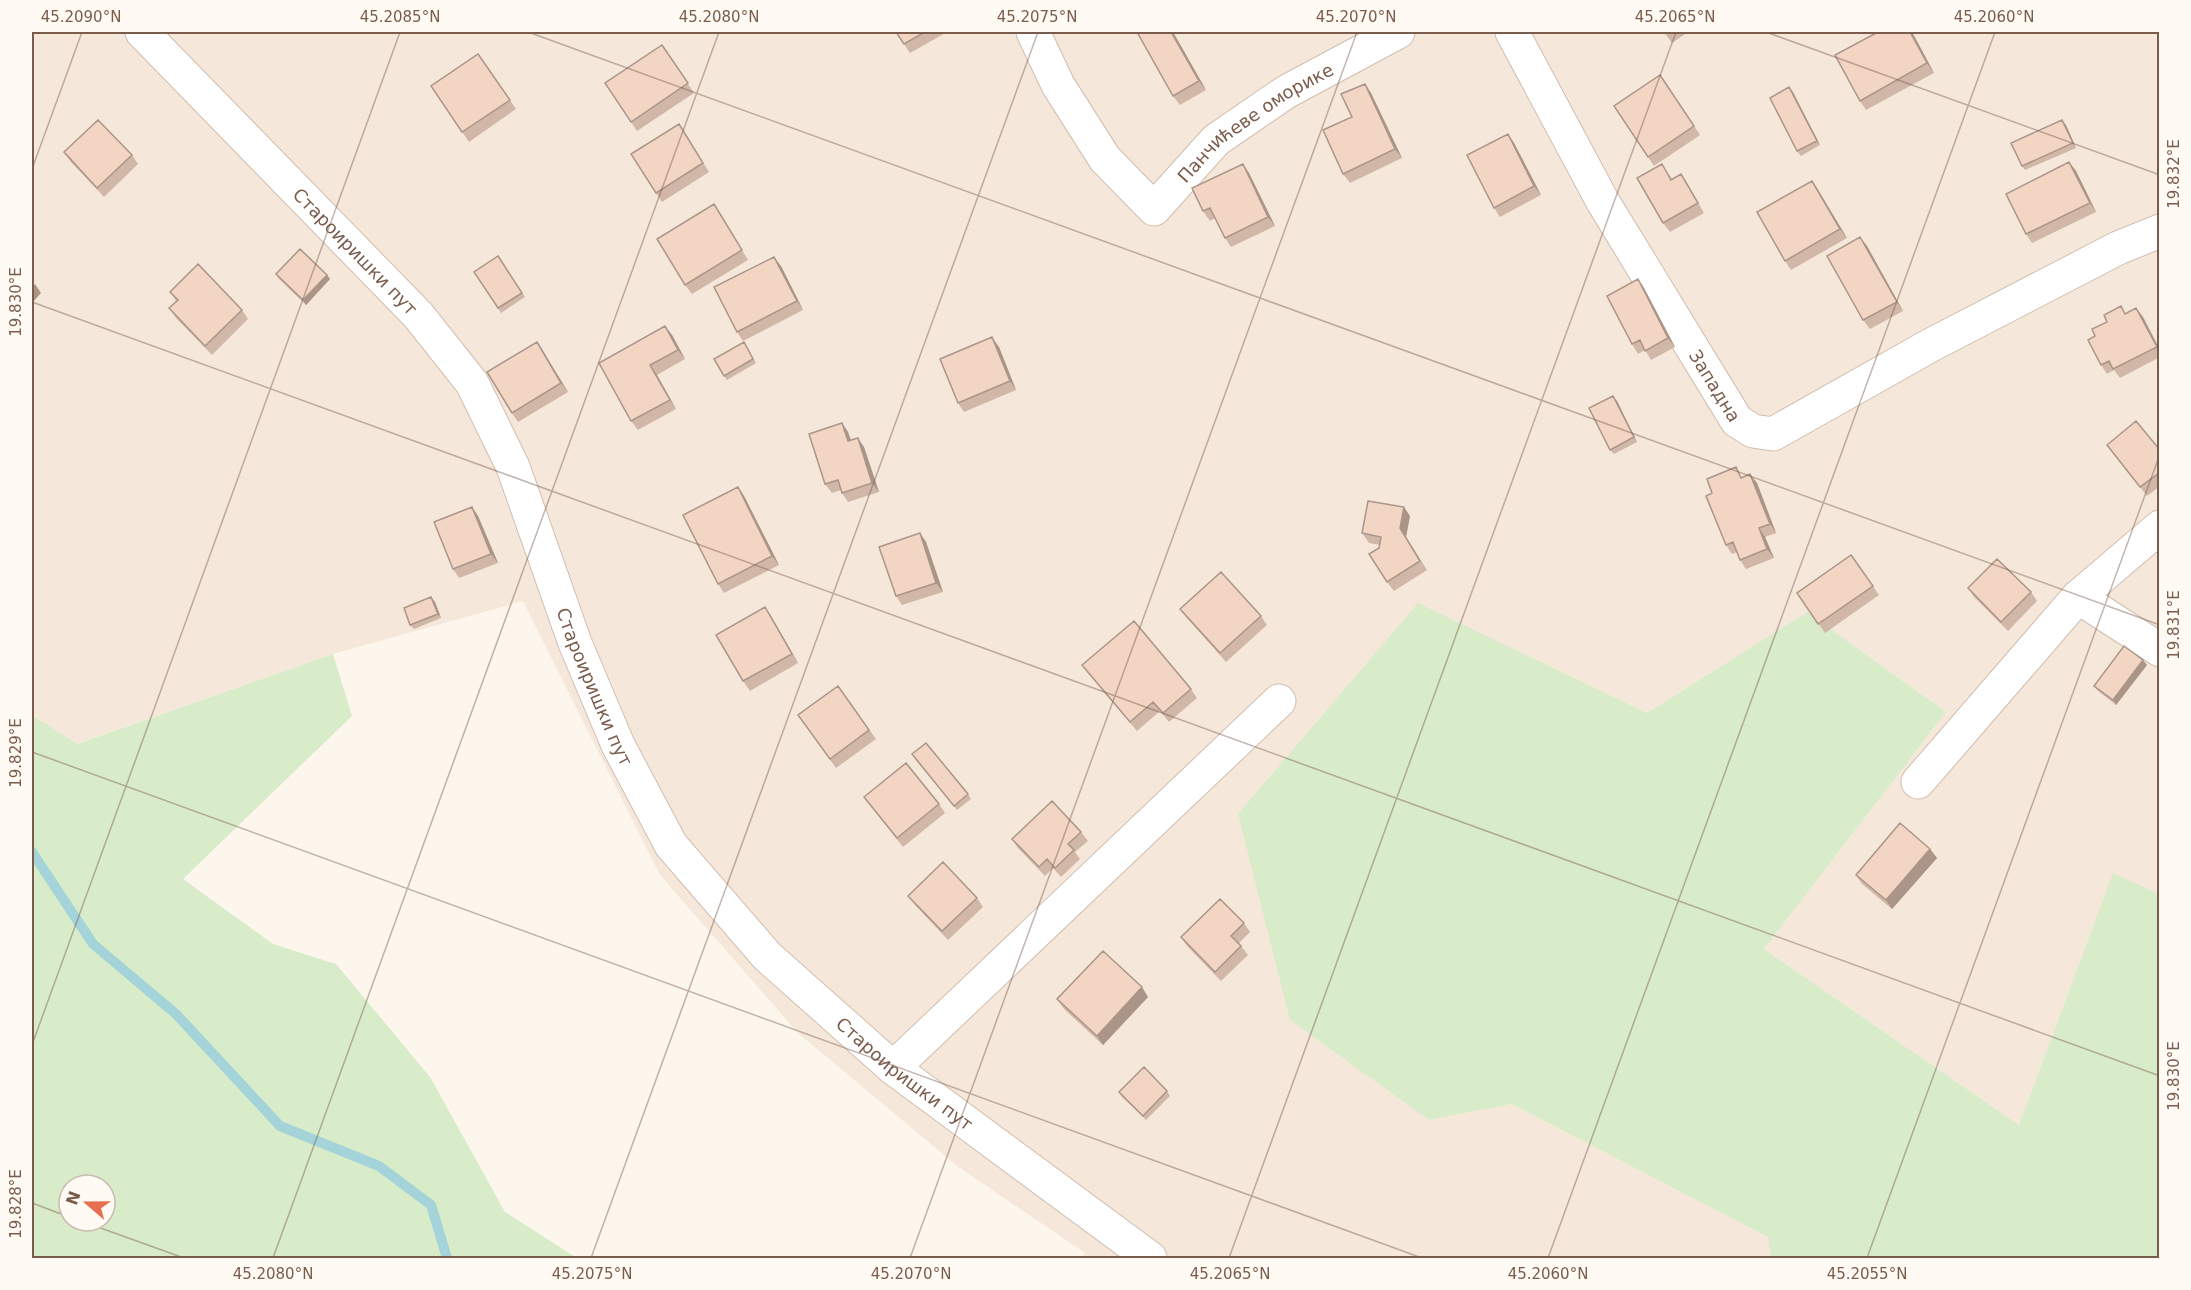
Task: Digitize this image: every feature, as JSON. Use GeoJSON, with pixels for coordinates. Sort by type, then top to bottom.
{"type":"FeatureCollection","features":[{"type":"Feature","properties":{"kind":"street","name":"Староиришки пут"},"geometry":{"type":"LineString","coordinates":[[142,32],[418,315],[472,383],[513,467],[575,643],[618,745],[671,845],[767,956],[893,1068],[1150,1258]]}},
{"type":"Feature","properties":{"kind":"street","name":"Панчићеве оморике"},"geometry":{"type":"LineString","coordinates":[[1033,32],[1058,85],[1105,159],[1154,209],[1216,140],[1287,92],[1398,32]]}},
{"type":"Feature","properties":{"kind":"street","name":"Западна"},"geometry":{"type":"LineString","coordinates":[[1512,32],[1603,202],[1737,421],[1753,431],[1773,434],[1931,345],[2118,248],[2160,231]]}},
{"type":"Feature","properties":{"kind":"street"},"geometry":{"type":"LineString","coordinates":[[1918,782],[2078,597],[2160,527]]}},
{"type":"Feature","properties":{"kind":"street"},"geometry":{"type":"LineString","coordinates":[[2078,597],[2160,650]]}},
{"type":"Feature","properties":{"kind":"street"},"geometry":{"type":"LineString","coordinates":[[893,1068],[1279,701]]}},
{"type":"Feature","properties":{"kind":"shaded area"},"geometry":{"type":"Polygon","coordinates":[[[32,32],[2159,32],[2159,894],[2113,874],[2019,1125],[1764,949],[1946,712],[1807,612],[1647,713],[1418,604],[1429,1120],[1512,1104],[1769,1237],[1771,1258],[1082,1258],[1085,1253],[957,1166],[798,1033],[660,875],[523,601],[333,654],[76,744],[32,715],[32,32]]]}},
{"type":"Feature","properties":{"kind":"green space"},"geometry":{"type":"Polygon","coordinates":[[[1418,603],[1647,713],[1807,612],[1946,712],[1764,949],[2019,1125],[2113,873],[2159,894],[2159,1258],[1771,1258],[1768,1237],[1512,1104],[1429,1120],[1290,1020],[1238,814],[1418,603]]]}},
{"type":"Feature","properties":{"kind":"green space"},"geometry":{"type":"Polygon","coordinates":[[[333,654],[352,716],[183,879],[273,944],[336,964],[430,1077],[505,1212],[577,1258],[32,1258],[32,715],[77,744],[333,654]]]}},
{"type":"Feature","properties":{"kind":"building"},"geometry":{"type":"Polygon","coordinates":[[[896,32],[925,32],[904,44],[896,32]]]}},
{"type":"Feature","properties":{"kind":"building"},"geometry":{"type":"Polygon","coordinates":[[[1137,32],[1171,32],[1199,81],[1173,96],[1137,32]]]}},
{"type":"Feature","properties":{"kind":"building"},"geometry":{"type":"Polygon","coordinates":[[[1878,32],[1910,32],[1927,63],[1860,101],[1835,55],[1878,32]]]}},
{"type":"Feature","properties":{"kind":"building"},"geometry":{"type":"Polygon","coordinates":[[[662,45],[688,83],[631,122],[605,83],[662,45]]]}},
{"type":"Feature","properties":{"kind":"building"},"geometry":{"type":"Polygon","coordinates":[[[478,54],[510,100],[462,132],[431,86],[478,54]]]}},
{"type":"Feature","properties":{"kind":"building"},"geometry":{"type":"Polygon","coordinates":[[[1660,75],[1694,126],[1648,157],[1614,106],[1660,75]]]}},
{"type":"Feature","properties":{"kind":"building"},"geometry":{"type":"Polygon","coordinates":[[[1365,84],[1395,149],[1343,174],[1323,130],[1352,117],[1341,94],[1365,84]]]}},
{"type":"Feature","properties":{"kind":"building"},"geometry":{"type":"Polygon","coordinates":[[[1789,87],[1817,141],[1797,151],[1770,98],[1789,87]]]}},
{"type":"Feature","properties":{"kind":"building"},"geometry":{"type":"Polygon","coordinates":[[[98,120],[132,155],[97,188],[64,152],[98,120]]]}},
{"type":"Feature","properties":{"kind":"building"},"geometry":{"type":"Polygon","coordinates":[[[2062,120],[2073,143],[2022,166],[2011,143],[2062,120]]]}},
{"type":"Feature","properties":{"kind":"building"},"geometry":{"type":"Polygon","coordinates":[[[679,124],[703,163],[656,193],[631,154],[679,124]]]}},
{"type":"Feature","properties":{"kind":"building"},"geometry":{"type":"Polygon","coordinates":[[[1508,134],[1534,186],[1494,208],[1467,155],[1508,134]]]}},
{"type":"Feature","properties":{"kind":"building"},"geometry":{"type":"Polygon","coordinates":[[[2069,162],[2090,203],[2026,234],[2006,194],[2069,162]]]}},
{"type":"Feature","properties":{"kind":"building"},"geometry":{"type":"Polygon","coordinates":[[[1243,164],[1268,217],[1225,238],[1210,208],[1203,211],[1192,188],[1243,164]]]}},
{"type":"Feature","properties":{"kind":"building"},"geometry":{"type":"Polygon","coordinates":[[[1662,164],[1671,180],[1681,174],[1698,203],[1663,223],[1637,178],[1662,164]]]}},
{"type":"Feature","properties":{"kind":"building"},"geometry":{"type":"Polygon","coordinates":[[[1812,181],[1840,229],[1785,261],[1757,212],[1812,181]]]}},
{"type":"Feature","properties":{"kind":"building"},"geometry":{"type":"Polygon","coordinates":[[[714,204],[742,250],[685,285],[657,239],[714,204]]]}},
{"type":"Feature","properties":{"kind":"building"},"geometry":{"type":"Polygon","coordinates":[[[1860,237],[1897,302],[1863,320],[1827,256],[1860,237]]]}},
{"type":"Feature","properties":{"kind":"building"},"geometry":{"type":"Polygon","coordinates":[[[300,249],[327,275],[303,300],[276,274],[300,249]]]}},
{"type":"Feature","properties":{"kind":"building"},"geometry":{"type":"Polygon","coordinates":[[[498,256],[522,293],[498,308],[474,272],[498,256]]]}},
{"type":"Feature","properties":{"kind":"building"},"geometry":{"type":"Polygon","coordinates":[[[774,257],[797,301],[737,332],[714,287],[774,257]]]}},
{"type":"Feature","properties":{"kind":"building"},"geometry":{"type":"Polygon","coordinates":[[[198,264],[242,310],[205,346],[169,308],[178,300],[170,292],[198,264]]]}},
{"type":"Feature","properties":{"kind":"building"},"geometry":{"type":"Polygon","coordinates":[[[1638,279],[1668,338],[1645,351],[1640,340],[1632,344],[1607,296],[1638,279]]]}},
{"type":"Feature","properties":{"kind":"building"},"geometry":{"type":"Polygon","coordinates":[[[2121,306],[2125,314],[2136,308],[2157,347],[2113,369],[2109,361],[2101,365],[2088,340],[2095,336],[2092,329],[2107,322],[2104,315],[2121,306]]]}},
{"type":"Feature","properties":{"kind":"building"},"geometry":{"type":"Polygon","coordinates":[[[665,326],[678,350],[650,365],[670,400],[631,421],[599,363],[665,326]]]}},
{"type":"Feature","properties":{"kind":"building"},"geometry":{"type":"Polygon","coordinates":[[[992,337],[1010,381],[958,403],[940,359],[992,337]]]}},
{"type":"Feature","properties":{"kind":"building"},"geometry":{"type":"Polygon","coordinates":[[[537,342],[561,383],[512,413],[487,372],[537,342]]]}},
{"type":"Feature","properties":{"kind":"building"},"geometry":{"type":"Polygon","coordinates":[[[744,342],[753,359],[724,376],[714,359],[744,342]]]}},
{"type":"Feature","properties":{"kind":"building"},"geometry":{"type":"Polygon","coordinates":[[[1613,396],[1634,437],[1610,450],[1589,408],[1613,396]]]}},
{"type":"Feature","properties":{"kind":"building"},"geometry":{"type":"Polygon","coordinates":[[[2136,421],[2160,450],[2160,472],[2140,487],[2107,445],[2136,421]]]}},
{"type":"Feature","properties":{"kind":"building"},"geometry":{"type":"Polygon","coordinates":[[[842,423],[848,441],[858,438],[872,483],[842,493],[838,480],[825,484],[809,434],[842,423]]]}},
{"type":"Feature","properties":{"kind":"building"},"geometry":{"type":"Polygon","coordinates":[[[1736,467],[1741,478],[1750,474],[1770,524],[1759,528],[1767,549],[1740,560],[1733,542],[1726,545],[1706,496],[1712,493],[1707,479],[1736,467]]]}},
{"type":"Feature","properties":{"kind":"building"},"geometry":{"type":"Polygon","coordinates":[[[738,487],[772,556],[718,584],[683,515],[738,487]]]}},
{"type":"Feature","properties":{"kind":"building"},"geometry":{"type":"Polygon","coordinates":[[[1368,501],[1404,507],[1400,528],[1420,561],[1387,582],[1369,554],[1379,548],[1381,537],[1362,533],[1368,501]]]}},
{"type":"Feature","properties":{"kind":"building"},"geometry":{"type":"Polygon","coordinates":[[[472,507],[491,554],[453,569],[434,522],[472,507]]]}},
{"type":"Feature","properties":{"kind":"building"},"geometry":{"type":"Polygon","coordinates":[[[920,533],[936,583],[896,596],[879,547],[920,533]]]}},
{"type":"Feature","properties":{"kind":"building"},"geometry":{"type":"Polygon","coordinates":[[[1851,555],[1873,586],[1818,624],[1797,593],[1851,555]]]}},
{"type":"Feature","properties":{"kind":"building"},"geometry":{"type":"Polygon","coordinates":[[[1997,559],[2031,592],[2001,622],[1968,588],[1997,559]]]}},
{"type":"Feature","properties":{"kind":"building"},"geometry":{"type":"Polygon","coordinates":[[[1221,572],[1261,616],[1220,653],[1180,609],[1221,572]]]}},
{"type":"Feature","properties":{"kind":"building"},"geometry":{"type":"Polygon","coordinates":[[[431,597],[438,614],[410,625],[404,608],[431,597]]]}},
{"type":"Feature","properties":{"kind":"building"},"geometry":{"type":"Polygon","coordinates":[[[765,607],[792,654],[743,681],[716,635],[765,607]]]}},
{"type":"Feature","properties":{"kind":"building"},"geometry":{"type":"Polygon","coordinates":[[[1134,621],[1191,689],[1163,713],[1153,702],[1130,722],[1082,665],[1134,621]]]}},
{"type":"Feature","properties":{"kind":"building"},"geometry":{"type":"Polygon","coordinates":[[[2124,646],[2143,660],[2113,700],[2094,686],[2124,646]]]}},
{"type":"Feature","properties":{"kind":"building"},"geometry":{"type":"Polygon","coordinates":[[[838,686],[869,730],[830,759],[798,715],[838,686]]]}},
{"type":"Feature","properties":{"kind":"building"},"geometry":{"type":"Polygon","coordinates":[[[926,743],[968,794],[954,806],[912,754],[926,743]]]}},
{"type":"Feature","properties":{"kind":"building"},"geometry":{"type":"Polygon","coordinates":[[[906,763],[939,804],[897,838],[864,797],[906,763]]]}},
{"type":"Feature","properties":{"kind":"building"},"geometry":{"type":"Polygon","coordinates":[[[1052,801],[1081,832],[1068,844],[1074,850],[1055,868],[1047,859],[1039,867],[1012,839],[1052,801]]]}},
{"type":"Feature","properties":{"kind":"building"},"geometry":{"type":"Polygon","coordinates":[[[1900,823],[1930,849],[1886,900],[1856,875],[1900,823]]]}},
{"type":"Feature","properties":{"kind":"building"},"geometry":{"type":"Polygon","coordinates":[[[943,862],[977,898],[942,931],[908,896],[943,862]]]}},
{"type":"Feature","properties":{"kind":"building"},"geometry":{"type":"Polygon","coordinates":[[[1220,899],[1244,923],[1231,936],[1241,946],[1215,972],[1181,937],[1220,899]]]}},
{"type":"Feature","properties":{"kind":"building"},"geometry":{"type":"Polygon","coordinates":[[[1103,951],[1142,987],[1097,1036],[1057,999],[1103,951]]]}},
{"type":"Feature","properties":{"kind":"building"},"geometry":{"type":"Polygon","coordinates":[[[1144,1067],[1167,1091],[1143,1116],[1119,1092],[1144,1067]]]}},
{"type":"Feature","properties":{"kind":"waterway"},"geometry":{"type":"LineString","coordinates":[[32,852],[93,944],[176,1014],[280,1126],[379,1166],[431,1205],[447,1258]]}}]}
